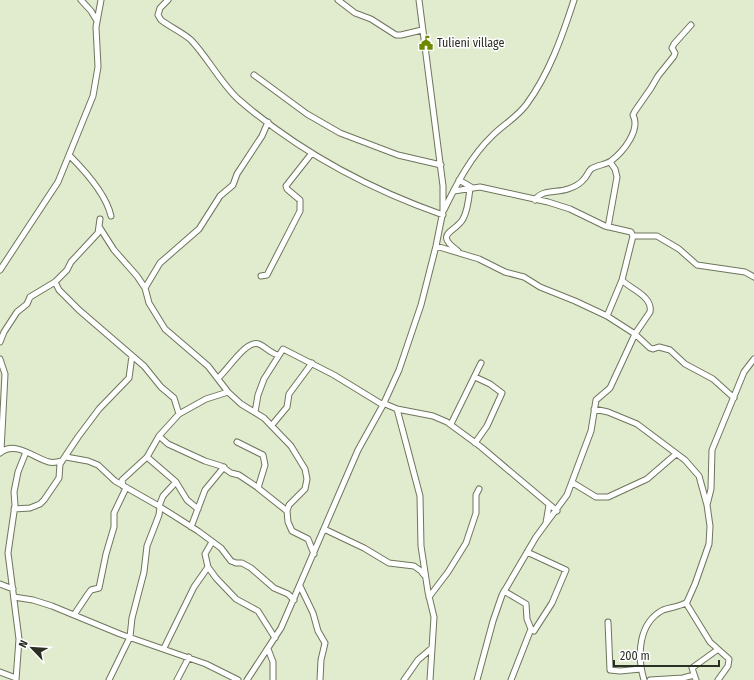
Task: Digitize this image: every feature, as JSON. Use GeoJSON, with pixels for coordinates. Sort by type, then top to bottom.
{"type":"FeatureCollection","features":[{"type":"Feature","properties":{"kind":"street"},"geometry":{"type":"LineString","coordinates":[[80,0],[91,11],[96,21]]}},
{"type":"Feature","properties":{"kind":"street"},"geometry":{"type":"LineString","coordinates":[[0,270],[58,182],[70,156],[73,142],[93,96],[97,82],[98,53],[96,21],[101,0]]}},
{"type":"Feature","properties":{"kind":"street"},"geometry":{"type":"LineString","coordinates":[[168,0],[159,12],[158,15],[160,20],[189,39],[237,97],[268,122],[312,153],[360,181],[385,193],[443,213]]}},
{"type":"Feature","properties":{"kind":"street"},"geometry":{"type":"LineString","coordinates":[[338,0],[355,13],[371,19],[396,35],[422,30]]}},
{"type":"Feature","properties":{"kind":"street"},"geometry":{"type":"LineString","coordinates":[[419,0],[440,165],[443,213]]}},
{"type":"Feature","properties":{"kind":"street"},"geometry":{"type":"LineString","coordinates":[[247,680],[275,638],[294,600],[358,450],[383,404],[399,370],[414,331],[443,213],[459,180],[491,136],[516,116],[526,104],[547,70],[574,0]]}},
{"type":"Feature","properties":{"kind":"street"},"geometry":{"type":"LineString","coordinates":[[535,200],[541,194],[564,190],[574,186],[583,180],[592,168],[610,162],[624,147],[637,122],[634,115],[635,111],[658,76],[674,56],[675,53],[672,48],[674,44],[691,25]]}},
{"type":"Feature","properties":{"kind":"street"},"geometry":{"type":"LineString","coordinates":[[254,75],[307,114],[340,133],[398,155],[440,165]]}},
{"type":"Feature","properties":{"kind":"street"},"geometry":{"type":"LineString","coordinates":[[145,288],[160,263],[199,229],[220,196],[233,185],[237,174],[262,136],[268,122]]}},
{"type":"Feature","properties":{"kind":"street"},"geometry":{"type":"LineString","coordinates":[[261,276],[266,275],[269,271],[300,211],[300,200],[287,189],[286,186],[312,153]]}},
{"type":"Feature","properties":{"kind":"street"},"geometry":{"type":"LineString","coordinates":[[70,156],[88,175],[101,193],[111,216]]}},
{"type":"Feature","properties":{"kind":"street"},"geometry":{"type":"LineString","coordinates":[[608,227],[617,176],[615,168],[610,162]]}},
{"type":"Feature","properties":{"kind":"street"},"geometry":{"type":"LineString","coordinates":[[459,180],[471,187]]}},
{"type":"Feature","properties":{"kind":"street"},"geometry":{"type":"LineString","coordinates":[[460,253],[450,246],[447,237],[449,231],[459,224],[465,216],[471,187]]}},
{"type":"Feature","properties":{"kind":"street"},"geometry":{"type":"LineString","coordinates":[[454,191],[471,187],[480,187],[564,207],[608,227],[629,231],[633,236]]}},
{"type":"Feature","properties":{"kind":"street"},"geometry":{"type":"LineString","coordinates":[[0,342],[4,332],[19,310],[27,304],[30,297],[55,282],[98,233],[100,228],[100,219]]}},
{"type":"Feature","properties":{"kind":"street"},"geometry":{"type":"LineString","coordinates":[[100,228],[114,250],[135,273],[145,288],[149,303],[160,323],[208,366],[228,392],[241,404],[255,412],[272,425],[291,446],[307,474],[307,483],[305,489],[291,503],[287,511],[291,529],[308,539],[314,554]]}},
{"type":"Feature","properties":{"kind":"street"},"geometry":{"type":"LineString","coordinates":[[633,236],[657,236],[678,249],[697,265],[745,272],[754,277]]}},
{"type":"Feature","properties":{"kind":"street"},"geometry":{"type":"LineString","coordinates":[[607,316],[622,280],[633,236]]}},
{"type":"Feature","properties":{"kind":"street"},"geometry":{"type":"LineString","coordinates":[[436,246],[484,261],[505,272],[524,276],[540,287],[576,301],[607,316],[635,334],[650,348],[653,349],[659,347],[670,350],[685,364],[713,379],[734,398]]}},
{"type":"Feature","properties":{"kind":"street"},"geometry":{"type":"LineString","coordinates":[[477,680],[493,621],[504,591],[546,524],[557,511],[573,483],[581,456],[591,431],[597,398],[607,392],[612,385],[623,356],[635,334],[649,315],[651,308],[640,293],[622,280]]}},
{"type":"Feature","properties":{"kind":"street"},"geometry":{"type":"LineString","coordinates":[[55,282],[59,290],[79,310],[132,356],[151,374],[161,387],[174,398],[179,414]]}},
{"type":"Feature","properties":{"kind":"street"},"geometry":{"type":"LineString","coordinates":[[218,378],[245,347],[252,344],[260,344],[267,351],[278,355]]}},
{"type":"Feature","properties":{"kind":"street"},"geometry":{"type":"LineString","coordinates":[[255,412],[259,392],[269,369],[284,349],[312,363],[383,404],[433,416],[450,424],[475,442],[557,511]]}},
{"type":"Feature","properties":{"kind":"street"},"geometry":{"type":"LineString","coordinates":[[14,509],[30,508],[40,504],[44,500],[58,481],[59,467],[64,459],[99,409],[129,378],[132,356]]}},
{"type":"Feature","properties":{"kind":"street"},"geometry":{"type":"LineString","coordinates":[[0,359],[5,372],[1,452],[8,449],[26,452],[50,462],[64,459],[88,461],[98,465],[112,479],[160,507],[212,542],[224,551],[231,561],[236,564],[242,563],[251,568],[274,588],[288,594],[294,600]]}},
{"type":"Feature","properties":{"kind":"street"},"geometry":{"type":"LineString","coordinates":[[707,505],[711,489],[710,454],[744,372],[754,360]]}},
{"type":"Feature","properties":{"kind":"street"},"geometry":{"type":"LineString","coordinates":[[272,425],[287,407],[289,394],[312,363]]}},
{"type":"Feature","properties":{"kind":"street"},"geometry":{"type":"LineString","coordinates":[[450,424],[475,377],[480,363]]}},
{"type":"Feature","properties":{"kind":"street"},"geometry":{"type":"LineString","coordinates":[[475,377],[490,384],[502,393],[486,426],[475,442]]}},
{"type":"Feature","properties":{"kind":"street"},"geometry":{"type":"LineString","coordinates":[[74,615],[91,590],[99,588],[106,554],[114,527],[114,513],[125,487],[122,480],[147,457],[159,436],[179,414],[206,399],[228,392]]}},
{"type":"Feature","properties":{"kind":"street"},"geometry":{"type":"LineString","coordinates":[[397,408],[420,496],[420,533],[429,597],[434,617],[430,680]]}},
{"type":"Feature","properties":{"kind":"street"},"geometry":{"type":"LineString","coordinates":[[594,409],[604,410],[637,424],[693,468],[699,476],[707,505],[710,526],[708,549],[693,589],[686,603],[662,611],[646,625],[642,636],[641,669],[644,680]]}},
{"type":"Feature","properties":{"kind":"street"},"geometry":{"type":"LineString","coordinates":[[159,436],[168,444],[205,461],[224,467],[231,473],[239,475],[287,511]]}},
{"type":"Feature","properties":{"kind":"street"},"geometry":{"type":"LineString","coordinates":[[237,442],[260,453],[265,459],[265,465],[257,487]]}},
{"type":"Feature","properties":{"kind":"street"},"geometry":{"type":"LineString","coordinates":[[0,672],[16,679],[19,638],[8,553],[14,509],[14,492],[18,472],[26,452]]}},
{"type":"Feature","properties":{"kind":"street"},"geometry":{"type":"LineString","coordinates":[[573,483],[596,498],[608,497],[647,479],[676,454]]}},
{"type":"Feature","properties":{"kind":"street"},"geometry":{"type":"LineString","coordinates":[[147,457],[176,482],[187,500],[198,509]]}},
{"type":"Feature","properties":{"kind":"street"},"geometry":{"type":"LineString","coordinates":[[191,527],[205,490],[224,467]]}},
{"type":"Feature","properties":{"kind":"street"},"geometry":{"type":"LineString","coordinates":[[109,680],[130,637],[132,618],[144,572],[147,546],[159,515],[163,496],[176,482]]}},
{"type":"Feature","properties":{"kind":"street"},"geometry":{"type":"LineString","coordinates":[[429,597],[448,572],[466,543],[476,512],[476,496],[479,489]]}},
{"type":"Feature","properties":{"kind":"street"},"geometry":{"type":"LineString","coordinates":[[546,524],[549,504]]}},
{"type":"Feature","properties":{"kind":"street"},"geometry":{"type":"LineString","coordinates":[[324,529],[364,548],[389,563],[414,566],[421,571],[426,578]]}},
{"type":"Feature","properties":{"kind":"street"},"geometry":{"type":"LineString","coordinates":[[212,542],[205,554],[208,567],[236,599],[258,611],[275,638]]}},
{"type":"Feature","properties":{"kind":"street"},"geometry":{"type":"LineString","coordinates":[[528,552],[566,570],[552,603],[534,631]]}},
{"type":"Feature","properties":{"kind":"street"},"geometry":{"type":"LineString","coordinates":[[164,648],[194,587],[208,567]]}},
{"type":"Feature","properties":{"kind":"street"},"geometry":{"type":"LineString","coordinates":[[0,584],[13,590]]}},
{"type":"Feature","properties":{"kind":"street"},"geometry":{"type":"LineString","coordinates":[[300,586],[313,613],[318,631],[325,643],[321,660],[320,680]]}},
{"type":"Feature","properties":{"kind":"street"},"geometry":{"type":"LineString","coordinates":[[504,591],[526,604],[527,619],[531,629],[511,680]]}},
{"type":"Feature","properties":{"kind":"street"},"geometry":{"type":"LineString","coordinates":[[14,597],[45,604],[130,637],[189,657],[238,680]]}},
{"type":"Feature","properties":{"kind":"street"},"geometry":{"type":"LineString","coordinates":[[686,603],[710,642],[717,650],[726,655],[729,661],[718,680]]}},
{"type":"Feature","properties":{"kind":"street"},"geometry":{"type":"LineString","coordinates":[[608,622],[611,671],[641,669]]}},
{"type":"Feature","properties":{"kind":"street"},"geometry":{"type":"LineString","coordinates":[[404,680],[418,660],[432,648]]}},
{"type":"Feature","properties":{"kind":"street"},"geometry":{"type":"LineString","coordinates":[[268,649],[273,662],[273,680]]}},
{"type":"Feature","properties":{"kind":"street"},"geometry":{"type":"LineString","coordinates":[[650,680],[695,678],[692,670],[693,666],[717,650]]}},
{"type":"Feature","properties":{"kind":"street"},"geometry":{"type":"LineString","coordinates":[[177,680],[189,657]]}},
{"type":"Feature","properties":{"kind":"place","name":"Tulieni village"},"geometry":{"type":"Point","coordinates":[426,43]}}]}
